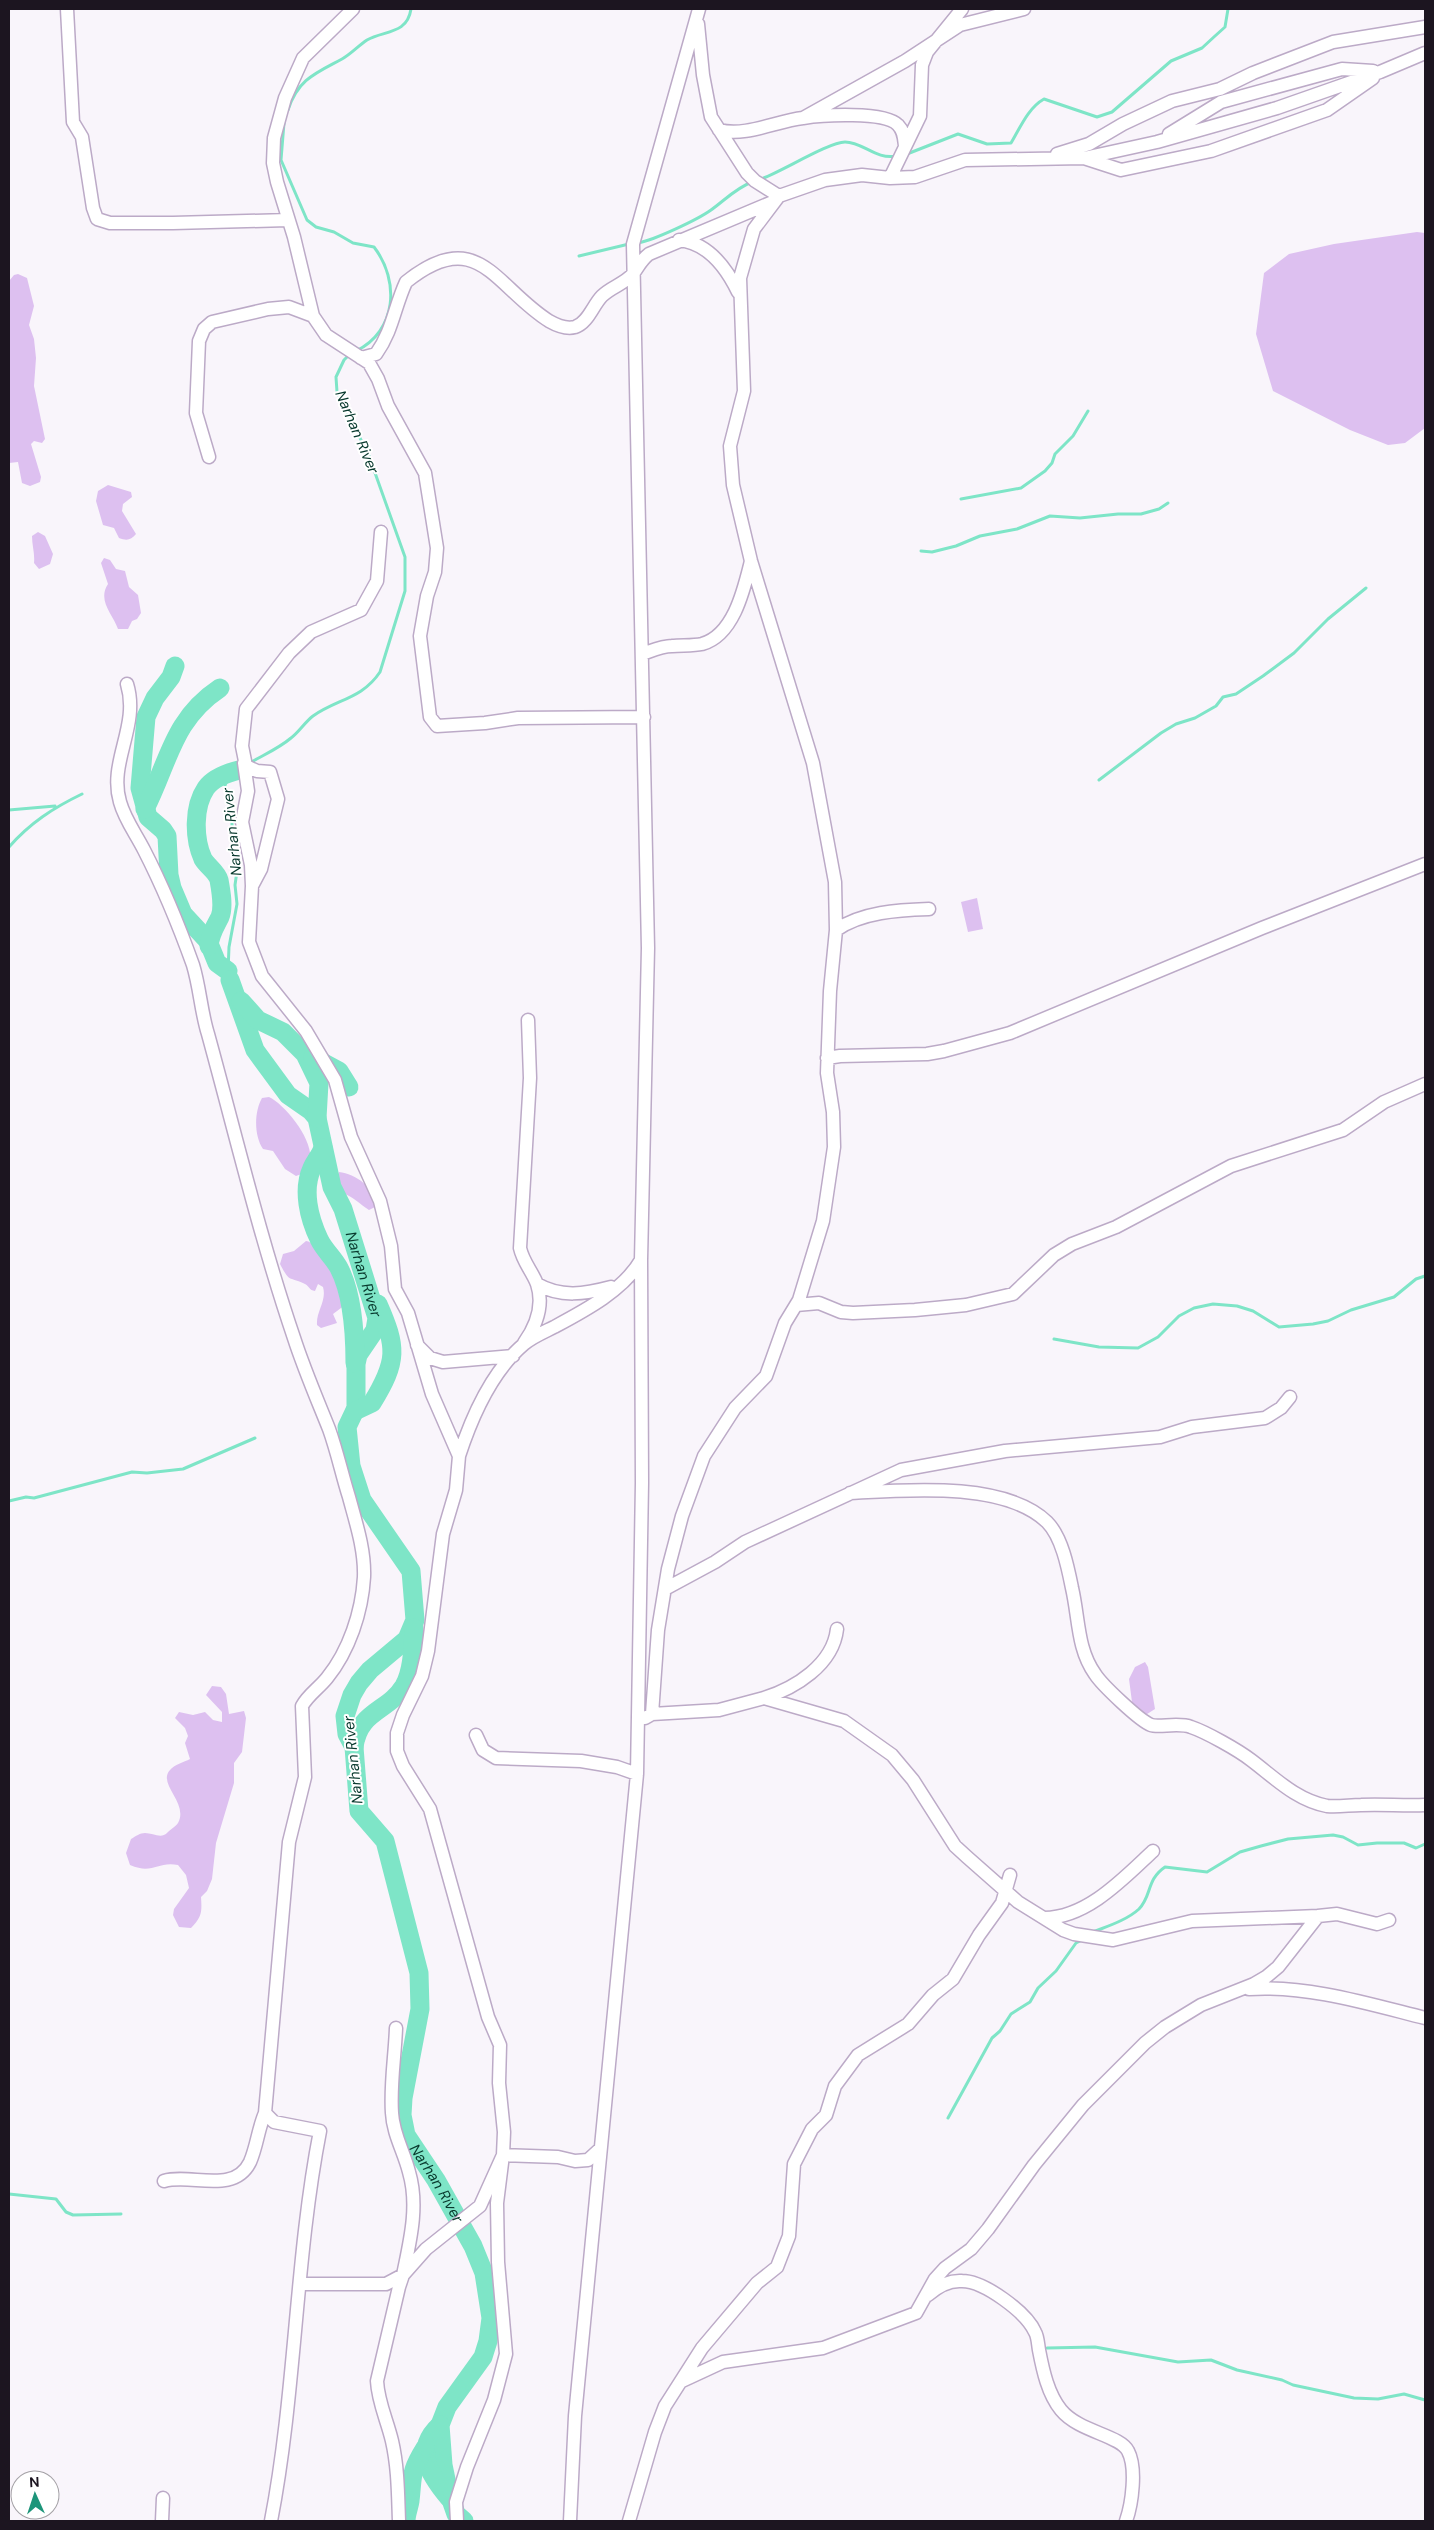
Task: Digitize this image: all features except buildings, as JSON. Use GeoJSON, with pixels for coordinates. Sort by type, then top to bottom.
{"type":"FeatureCollection","features":[{"type":"Feature","properties":{"kind":"street"},"geometry":{"type":"LineString","coordinates":[[67,9],[73,122],[82,137],[93,208],[97,219],[110,223],[288,220]]}},
{"type":"Feature","properties":{"kind":"street"},"geometry":{"type":"LineString","coordinates":[[353,9],[304,58],[278,117],[273,163],[313,316],[326,334],[369,363],[378,379],[388,406],[425,473],[436,548],[434,572],[427,596],[420,636],[430,718],[437,726],[484,723],[518,718],[644,716]]}},
{"type":"Feature","properties":{"kind":"street"},"geometry":{"type":"LineString","coordinates":[[890,178],[920,116],[922,65],[932,43],[962,9]]}},
{"type":"Feature","properties":{"kind":"street"},"geometry":{"type":"LineString","coordinates":[[803,118],[905,61],[960,25],[1024,9]]}},
{"type":"Feature","properties":{"kind":"street"},"geometry":{"type":"LineString","coordinates":[[697,11],[703,75],[711,117],[746,173],[777,198]]}},
{"type":"Feature","properties":{"kind":"street"},"geometry":{"type":"LineString","coordinates":[[570,2521],[575,2416],[637,1774],[642,1483],[641,1260],[648,948],[632,244],[697,11]]}},
{"type":"Feature","properties":{"kind":"street"},"geometry":{"type":"LineString","coordinates":[[1045,158],[1089,144],[1123,124],[1172,101],[1220,89],[1253,73],[1333,42],[1425,26]]}},
{"type":"Feature","properties":{"kind":"street"},"geometry":{"type":"LineString","coordinates":[[361,358],[376,354],[382,345],[390,330],[406,282],[442,260],[462,259],[480,263],[489,268],[535,312],[553,323],[570,328],[578,326],[587,318],[603,295],[633,274],[641,260],[679,240],[777,198],[825,180],[862,175],[890,178],[915,177],[965,160],[1084,158],[1157,142],[1277,108],[1380,72],[1425,53]]}},
{"type":"Feature","properties":{"kind":"street"},"geometry":{"type":"LineString","coordinates":[[1157,142],[1221,102],[1342,69],[1380,72]]}},
{"type":"Feature","properties":{"kind":"street"},"geometry":{"type":"LineString","coordinates":[[1084,158],[1121,170],[1211,151],[1327,110],[1380,72]]}},
{"type":"Feature","properties":{"kind":"street"},"geometry":{"type":"LineString","coordinates":[[719,130],[739,132],[803,118],[878,116],[898,124],[904,133],[905,146]]}},
{"type":"Feature","properties":{"kind":"street"},"geometry":{"type":"LineString","coordinates":[[652,1714],[652,1690],[665,1589],[682,1516],[704,1456],[735,1408],[766,1376],[785,1323],[796,1305],[823,1220],[830,1184],[834,1147],[833,1112],[827,1073],[827,1058],[830,991],[836,930],[835,882],[813,763],[751,561],[733,484],[730,446],[744,391],[740,278],[754,228],[777,198]]}},
{"type":"Feature","properties":{"kind":"street"},"geometry":{"type":"LineString","coordinates":[[679,240],[699,246],[717,259],[731,279],[741,299]]}},
{"type":"Feature","properties":{"kind":"street"},"geometry":{"type":"LineString","coordinates":[[209,457],[196,413],[199,341],[204,328],[212,322],[268,308],[289,307],[313,316]]}},
{"type":"Feature","properties":{"kind":"street"},"geometry":{"type":"LineString","coordinates":[[381,532],[377,580],[361,610],[312,632],[289,653],[246,709],[242,746],[248,791],[242,822],[251,865],[252,886],[248,931],[254,958],[262,976],[306,1031],[335,1080],[351,1137],[380,1201],[391,1246],[395,1289],[408,1313],[432,1394],[459,1456]]}},
{"type":"Feature","properties":{"kind":"street"},"geometry":{"type":"LineString","coordinates":[[642,654],[669,646],[701,644],[712,640],[722,631],[736,609],[751,561]]}},
{"type":"Feature","properties":{"kind":"street"},"geometry":{"type":"LineString","coordinates":[[127,684],[132,713],[117,772],[119,800],[130,828],[164,891],[194,968],[206,1030],[233,1124],[263,1243],[302,1362],[330,1432],[356,1520],[364,1576],[349,1642],[332,1671],[316,1691],[306,1698],[302,1706],[305,1777],[289,1842],[265,2113],[251,2160],[244,2172],[235,2178],[219,2181],[190,2178],[164,2181]]}},
{"type":"Feature","properties":{"kind":"street"},"geometry":{"type":"LineString","coordinates":[[244,763],[257,771],[270,772],[278,799],[262,868],[252,886]]}},
{"type":"Feature","properties":{"kind":"street"},"geometry":{"type":"LineString","coordinates":[[827,1058],[935,1053],[1010,1033],[1262,928],[1425,864]]}},
{"type":"Feature","properties":{"kind":"street"},"geometry":{"type":"LineString","coordinates":[[836,930],[845,923],[886,913],[929,909]]}},
{"type":"Feature","properties":{"kind":"street"},"geometry":{"type":"LineString","coordinates":[[457,2521],[456,2502],[466,2467],[494,2400],[506,2354],[498,2262],[497,2203],[504,2132],[499,2083],[500,2045],[488,2017],[430,1809],[415,1788],[398,1751],[397,1733],[403,1714],[422,1676],[428,1651],[443,1534],[456,1490],[459,1456],[468,1429],[484,1396],[524,1344],[538,1316],[537,1284],[523,1261],[520,1248],[530,1078],[528,1020]]}},
{"type":"Feature","properties":{"kind":"street"},"geometry":{"type":"LineString","coordinates":[[796,1305],[819,1303],[842,1312],[853,1313],[915,1310],[966,1305],[1013,1294],[1054,1254],[1072,1244],[1116,1228],[1231,1166],[1343,1130],[1384,1102],[1425,1084]]}},
{"type":"Feature","properties":{"kind":"street"},"geometry":{"type":"LineString","coordinates":[[524,1344],[591,1305],[619,1285],[635,1270],[641,1260]]}},
{"type":"Feature","properties":{"kind":"street"},"geometry":{"type":"LineString","coordinates":[[537,1284],[559,1294],[573,1294],[619,1285]]}},
{"type":"Feature","properties":{"kind":"street"},"geometry":{"type":"LineString","coordinates":[[416,1344],[430,1358],[443,1362],[513,1356]]}},
{"type":"Feature","properties":{"kind":"street"},"geometry":{"type":"LineString","coordinates":[[665,1589],[715,1562],[746,1542],[901,1470],[1012,1450],[1160,1437],[1192,1427],[1265,1418],[1281,1408],[1290,1398]]}},
{"type":"Feature","properties":{"kind":"street"},"geometry":{"type":"LineString","coordinates":[[850,1493],[969,1492],[998,1496],[1020,1504],[1048,1523],[1055,1535],[1072,1587],[1080,1630],[1080,1647],[1095,1675],[1134,1714],[1152,1726],[1174,1723],[1192,1727],[1250,1759],[1290,1791],[1305,1799],[1327,1806],[1425,1805]]}},
{"type":"Feature","properties":{"kind":"street"},"geometry":{"type":"LineString","coordinates":[[638,1721],[652,1714],[719,1710],[764,1698],[796,1685],[816,1668],[829,1652],[837,1629]]}},
{"type":"Feature","properties":{"kind":"street"},"geometry":{"type":"LineString","coordinates":[[764,1698],[844,1721],[892,1755],[913,1780],[955,1846],[1005,1892],[1069,1932],[1093,1938],[1113,1940],[1192,1921],[1337,1914],[1378,1924],[1389,1920]]}},
{"type":"Feature","properties":{"kind":"street"},"geometry":{"type":"LineString","coordinates":[[476,1734],[483,1750],[496,1758],[581,1761],[617,1767],[637,1774]]}},
{"type":"Feature","properties":{"kind":"street"},"geometry":{"type":"LineString","coordinates":[[1044,1918],[1055,1918],[1092,1902],[1153,1851]]}},
{"type":"Feature","properties":{"kind":"street"},"geometry":{"type":"LineString","coordinates":[[628,2521],[655,2432],[665,2406],[702,2348],[742,2299],[777,2266],[789,2236],[794,2164],[812,2129],[826,2115],[835,2086],[858,2055],[908,2024],[932,1996],[953,1979],[979,1935],[1002,1904],[1010,1875]]}},
{"type":"Feature","properties":{"kind":"street"},"geometry":{"type":"LineString","coordinates":[[682,2381],[723,2362],[823,2348],[860,2332],[906,2318],[916,2313],[940,2274],[971,2248],[988,2229],[1034,2165],[1083,2105],[1145,2043],[1165,2027],[1201,2005],[1242,1989],[1266,1977],[1278,1967],[1318,1916]]}},
{"type":"Feature","properties":{"kind":"street"},"geometry":{"type":"LineString","coordinates":[[1242,1989],[1267,1988],[1346,1999],[1425,2018]]}},
{"type":"Feature","properties":{"kind":"street"},"geometry":{"type":"LineString","coordinates":[[396,2028],[392,2114],[398,2141],[409,2172],[414,2201],[410,2240],[403,2275],[377,2381],[378,2396],[392,2441],[396,2466],[398,2521]]}},
{"type":"Feature","properties":{"kind":"street"},"geometry":{"type":"LineString","coordinates":[[265,2113],[274,2122],[320,2131],[311,2177],[292,2367],[271,2521]]}},
{"type":"Feature","properties":{"kind":"street"},"geometry":{"type":"LineString","coordinates":[[503,2155],[558,2157],[575,2161],[588,2160],[600,2149]]}},
{"type":"Feature","properties":{"kind":"street"},"geometry":{"type":"LineString","coordinates":[[301,2284],[386,2284],[403,2275],[434,2241],[480,2206],[503,2155]]}},
{"type":"Feature","properties":{"kind":"street"},"geometry":{"type":"LineString","coordinates":[[924,2299],[935,2289],[949,2282],[962,2281],[974,2283],[992,2292],[1020,2313],[1035,2332],[1048,2387],[1060,2410],[1076,2424],[1116,2439],[1124,2444],[1129,2452],[1133,2480],[1130,2509],[1126,2521]]}},
{"type":"Feature","properties":{"kind":"street"},"geometry":{"type":"LineString","coordinates":[[162,2521],[163,2498]]}},
{"type":"Feature","properties":{"kind":"shaded area"},"geometry":{"type":"Polygon","coordinates":[[[1417,232],[1425,233],[1425,428],[1405,443],[1388,445],[1350,430],[1273,391],[1256,334],[1264,273],[1289,254],[1334,244],[1417,232]]]}},
{"type":"Feature","properties":{"kind":"shaded area"},"geometry":{"type":"Polygon","coordinates":[[[18,274],[27,278],[34,306],[29,325],[34,339],[36,358],[34,386],[45,439],[42,443],[34,441],[31,444],[41,477],[40,482],[30,486],[22,483],[18,462],[9,463],[9,281],[14,275],[18,274]]]}},
{"type":"Feature","properties":{"kind":"shaded area"},"geometry":{"type":"Polygon","coordinates":[[[108,485],[131,492],[132,497],[123,504],[122,511],[136,534],[131,539],[119,538],[114,528],[103,525],[96,501],[98,491],[108,485]]]}},
{"type":"Feature","properties":{"kind":"shaded area"},"geometry":{"type":"Polygon","coordinates":[[[38,532],[45,536],[53,554],[50,564],[39,569],[34,563],[32,536],[38,532]]]}},
{"type":"Feature","properties":{"kind":"shaded area"},"geometry":{"type":"Polygon","coordinates":[[[104,558],[110,560],[116,569],[125,571],[129,587],[138,595],[141,613],[137,619],[132,621],[128,629],[118,629],[105,602],[105,590],[108,584],[101,563],[104,558]]]}},
{"type":"Feature","properties":{"kind":"shaded area"},"geometry":{"type":"Polygon","coordinates":[[[977,898],[983,929],[968,932],[961,902],[977,898]]]}},
{"type":"Feature","properties":{"kind":"shaded area"},"geometry":{"type":"Polygon","coordinates":[[[269,1097],[278,1103],[297,1123],[309,1148],[310,1160],[306,1170],[296,1176],[285,1169],[273,1151],[263,1149],[260,1144],[256,1117],[262,1098],[269,1097]]]}},
{"type":"Feature","properties":{"kind":"shaded area"},"geometry":{"type":"Polygon","coordinates":[[[339,1172],[352,1176],[364,1183],[372,1194],[375,1207],[369,1210],[343,1193],[336,1179],[339,1172]]]}},
{"type":"Feature","properties":{"kind":"shaded area"},"geometry":{"type":"Polygon","coordinates":[[[306,1241],[312,1244],[334,1267],[345,1290],[345,1305],[333,1314],[337,1323],[321,1328],[317,1325],[317,1320],[324,1297],[323,1287],[318,1284],[315,1291],[312,1290],[305,1284],[288,1277],[280,1264],[283,1254],[294,1251],[306,1241]]]}},
{"type":"Feature","properties":{"kind":"shaded area"},"geometry":{"type":"Polygon","coordinates":[[[1145,1662],[1148,1667],[1155,1709],[1144,1716],[1132,1702],[1129,1679],[1135,1667],[1145,1662]]]}},
{"type":"Feature","properties":{"kind":"shaded area"},"geometry":{"type":"Polygon","coordinates":[[[212,1686],[221,1687],[226,1694],[229,1714],[244,1711],[246,1718],[242,1752],[234,1763],[234,1783],[216,1843],[212,1879],[207,1891],[201,1897],[200,1914],[191,1928],[179,1927],[173,1915],[174,1909],[189,1888],[186,1875],[178,1865],[171,1864],[144,1869],[138,1868],[130,1865],[126,1853],[131,1839],[136,1836],[145,1833],[162,1836],[178,1823],[180,1808],[167,1781],[167,1775],[174,1767],[190,1759],[185,1743],[188,1736],[185,1728],[175,1718],[179,1712],[193,1715],[205,1712],[213,1720],[222,1722],[222,1712],[206,1695],[212,1686]]]}},
{"type":"Feature","properties":{"kind":"waterway","name":"Narhan River"},"geometry":{"type":"LineString","coordinates":[[288,110],[297,91],[309,78],[345,57],[367,40],[400,28],[409,17],[411,9]]}},
{"type":"Feature","properties":{"kind":"waterway"},"geometry":{"type":"LineString","coordinates":[[907,154],[958,134],[987,144],[1011,143],[1029,113],[1044,99],[1097,117],[1112,112],[1171,61],[1202,48],[1225,27],[1228,9]]}},
{"type":"Feature","properties":{"kind":"waterway","name":"Narhan River"},"geometry":{"type":"LineString","coordinates":[[284,123],[281,160],[307,220],[316,227],[334,232],[353,243],[374,247],[388,275],[391,290],[387,318],[380,331],[370,342],[356,351]]}},
{"type":"Feature","properties":{"kind":"waterway"},"geometry":{"type":"LineString","coordinates":[[761,179],[838,143],[852,143],[882,156],[896,156]]}},
{"type":"Feature","properties":{"kind":"waterway"},"geometry":{"type":"LineString","coordinates":[[638,243],[664,234],[696,219],[752,182]]}},
{"type":"Feature","properties":{"kind":"waterway"},"geometry":{"type":"LineString","coordinates":[[579,256],[629,244]]}},
{"type":"Feature","properties":{"kind":"waterway","name":"Narhan River"},"geometry":{"type":"LineString","coordinates":[[248,764],[286,742],[307,721],[322,710],[357,693],[373,681],[380,672],[405,591],[405,557],[369,456],[337,392],[336,377],[344,360],[350,354]]}},
{"type":"Feature","properties":{"kind":"waterway"},"geometry":{"type":"LineString","coordinates":[[961,499],[1021,488],[1045,471],[1052,463],[1055,454],[1073,436],[1088,411]]}},
{"type":"Feature","properties":{"kind":"waterway"},"geometry":{"type":"LineString","coordinates":[[921,551],[932,552],[956,546],[980,536],[1017,529],[1050,516],[1080,518],[1118,514],[1141,514],[1159,509],[1168,503]]}},
{"type":"Feature","properties":{"kind":"waterway"},"geometry":{"type":"LineString","coordinates":[[1099,780],[1161,733],[1176,724],[1195,718],[1216,706],[1223,697],[1236,694],[1263,676],[1294,653],[1328,619],[1366,588]]}},
{"type":"Feature","properties":{"kind":"waterway"},"geometry":{"type":"LineString","coordinates":[[175,666],[171,677],[155,698],[146,717],[140,788],[148,817],[167,836],[169,875],[172,888],[183,914],[208,941],[217,963],[228,971]]}},
{"type":"Feature","properties":{"kind":"waterway"},"geometry":{"type":"LineString","coordinates":[[145,809],[173,743],[182,728],[191,714],[204,700],[220,688]]}},
{"type":"Feature","properties":{"kind":"waterway","name":"Narhan River"},"geometry":{"type":"LineString","coordinates":[[209,946],[220,917],[222,899],[218,877],[205,862],[200,851],[196,823],[197,814],[202,796],[209,784],[221,776],[239,770]]}},
{"type":"Feature","properties":{"kind":"waterway","name":"Narhan River"},"geometry":{"type":"LineString","coordinates":[[230,980],[228,971],[229,947],[237,904],[235,885],[238,864],[232,835],[232,815],[225,785],[229,777],[240,770]]}},
{"type":"Feature","properties":{"kind":"waterway"},"geometry":{"type":"LineString","coordinates":[[9,847],[42,817],[82,794]]}},
{"type":"Feature","properties":{"kind":"waterway"},"geometry":{"type":"LineString","coordinates":[[9,810],[55,806]]}},
{"type":"Feature","properties":{"kind":"waterway","name":"Narhan River"},"geometry":{"type":"LineString","coordinates":[[230,980],[255,1050],[288,1095],[311,1111],[317,1118],[332,1187],[343,1209],[377,1318],[375,1330],[358,1355],[356,1364],[356,1408],[347,1427],[351,1466],[362,1500],[411,1571],[415,1620],[407,1639],[370,1670],[359,1683],[352,1695],[345,1716],[347,1734],[354,1747],[359,1811],[385,1841],[419,1973],[420,2009],[403,2098],[402,2115],[406,2135],[436,2180],[473,2246],[484,2273],[491,2318],[488,2341],[483,2357],[447,2407],[440,2425],[443,2465],[449,2494],[456,2514],[464,2521]]}},
{"type":"Feature","properties":{"kind":"waterway"},"geometry":{"type":"LineString","coordinates":[[241,1001],[258,1020],[283,1032],[305,1054],[319,1083],[317,1118]]}},
{"type":"Feature","properties":{"kind":"waterway"},"geometry":{"type":"LineString","coordinates":[[313,1057],[339,1071],[349,1087]]}},
{"type":"Feature","properties":{"kind":"waterway"},"geometry":{"type":"LineString","coordinates":[[323,1148],[313,1165],[309,1177],[307,1185],[308,1204],[312,1222],[319,1239],[339,1268],[344,1279],[354,1327],[355,1363]]}},
{"type":"Feature","properties":{"kind":"waterway"},"geometry":{"type":"LineString","coordinates":[[1054,1339],[1099,1347],[1138,1348],[1158,1337],[1179,1316],[1194,1308],[1213,1304],[1237,1306],[1253,1311],[1279,1327],[1313,1324],[1328,1321],[1351,1310],[1394,1297],[1416,1279],[1425,1276]]}},
{"type":"Feature","properties":{"kind":"waterway"},"geometry":{"type":"LineString","coordinates":[[355,1411],[372,1403],[387,1376],[390,1365],[392,1354],[389,1332],[378,1304]]}},
{"type":"Feature","properties":{"kind":"waterway"},"geometry":{"type":"LineString","coordinates":[[9,1501],[26,1497],[34,1498],[132,1472],[147,1473],[183,1469],[255,1438]]}},
{"type":"Feature","properties":{"kind":"waterway"},"geometry":{"type":"LineString","coordinates":[[354,1747],[357,1735],[368,1718],[397,1695],[404,1686],[411,1665],[414,1628]]}},
{"type":"Feature","properties":{"kind":"waterway"},"geometry":{"type":"LineString","coordinates":[[1093,1932],[1123,1920],[1139,1909],[1146,1899],[1155,1877],[1165,1867],[1207,1872],[1240,1852],[1288,1839],[1333,1835],[1343,1837],[1358,1845],[1404,1843],[1416,1848],[1425,1844]]}},
{"type":"Feature","properties":{"kind":"waterway"},"geometry":{"type":"LineString","coordinates":[[948,2118],[992,2038],[1000,2031],[1011,2014],[1030,2002],[1038,1988],[1056,1971],[1076,1943],[1082,1940]]}},
{"type":"Feature","properties":{"kind":"waterway"},"geometry":{"type":"LineString","coordinates":[[9,2194],[56,2199],[66,2212],[73,2215],[121,2214]]}},
{"type":"Feature","properties":{"kind":"waterway"},"geometry":{"type":"LineString","coordinates":[[1047,2348],[1095,2347],[1178,2362],[1211,2360],[1237,2370],[1282,2380],[1293,2385],[1354,2398],[1378,2399],[1404,2394],[1425,2400]]}},
{"type":"Feature","properties":{"kind":"waterway"},"geometry":{"type":"LineString","coordinates":[[440,2425],[432,2434],[427,2444],[427,2462],[435,2480],[449,2498]]}},
{"type":"Feature","properties":{"kind":"waterway","name":"Narhan River"},"geometry":{"type":"LineString","coordinates":[[406,2521],[413,2474],[425,2448]]}}]}
